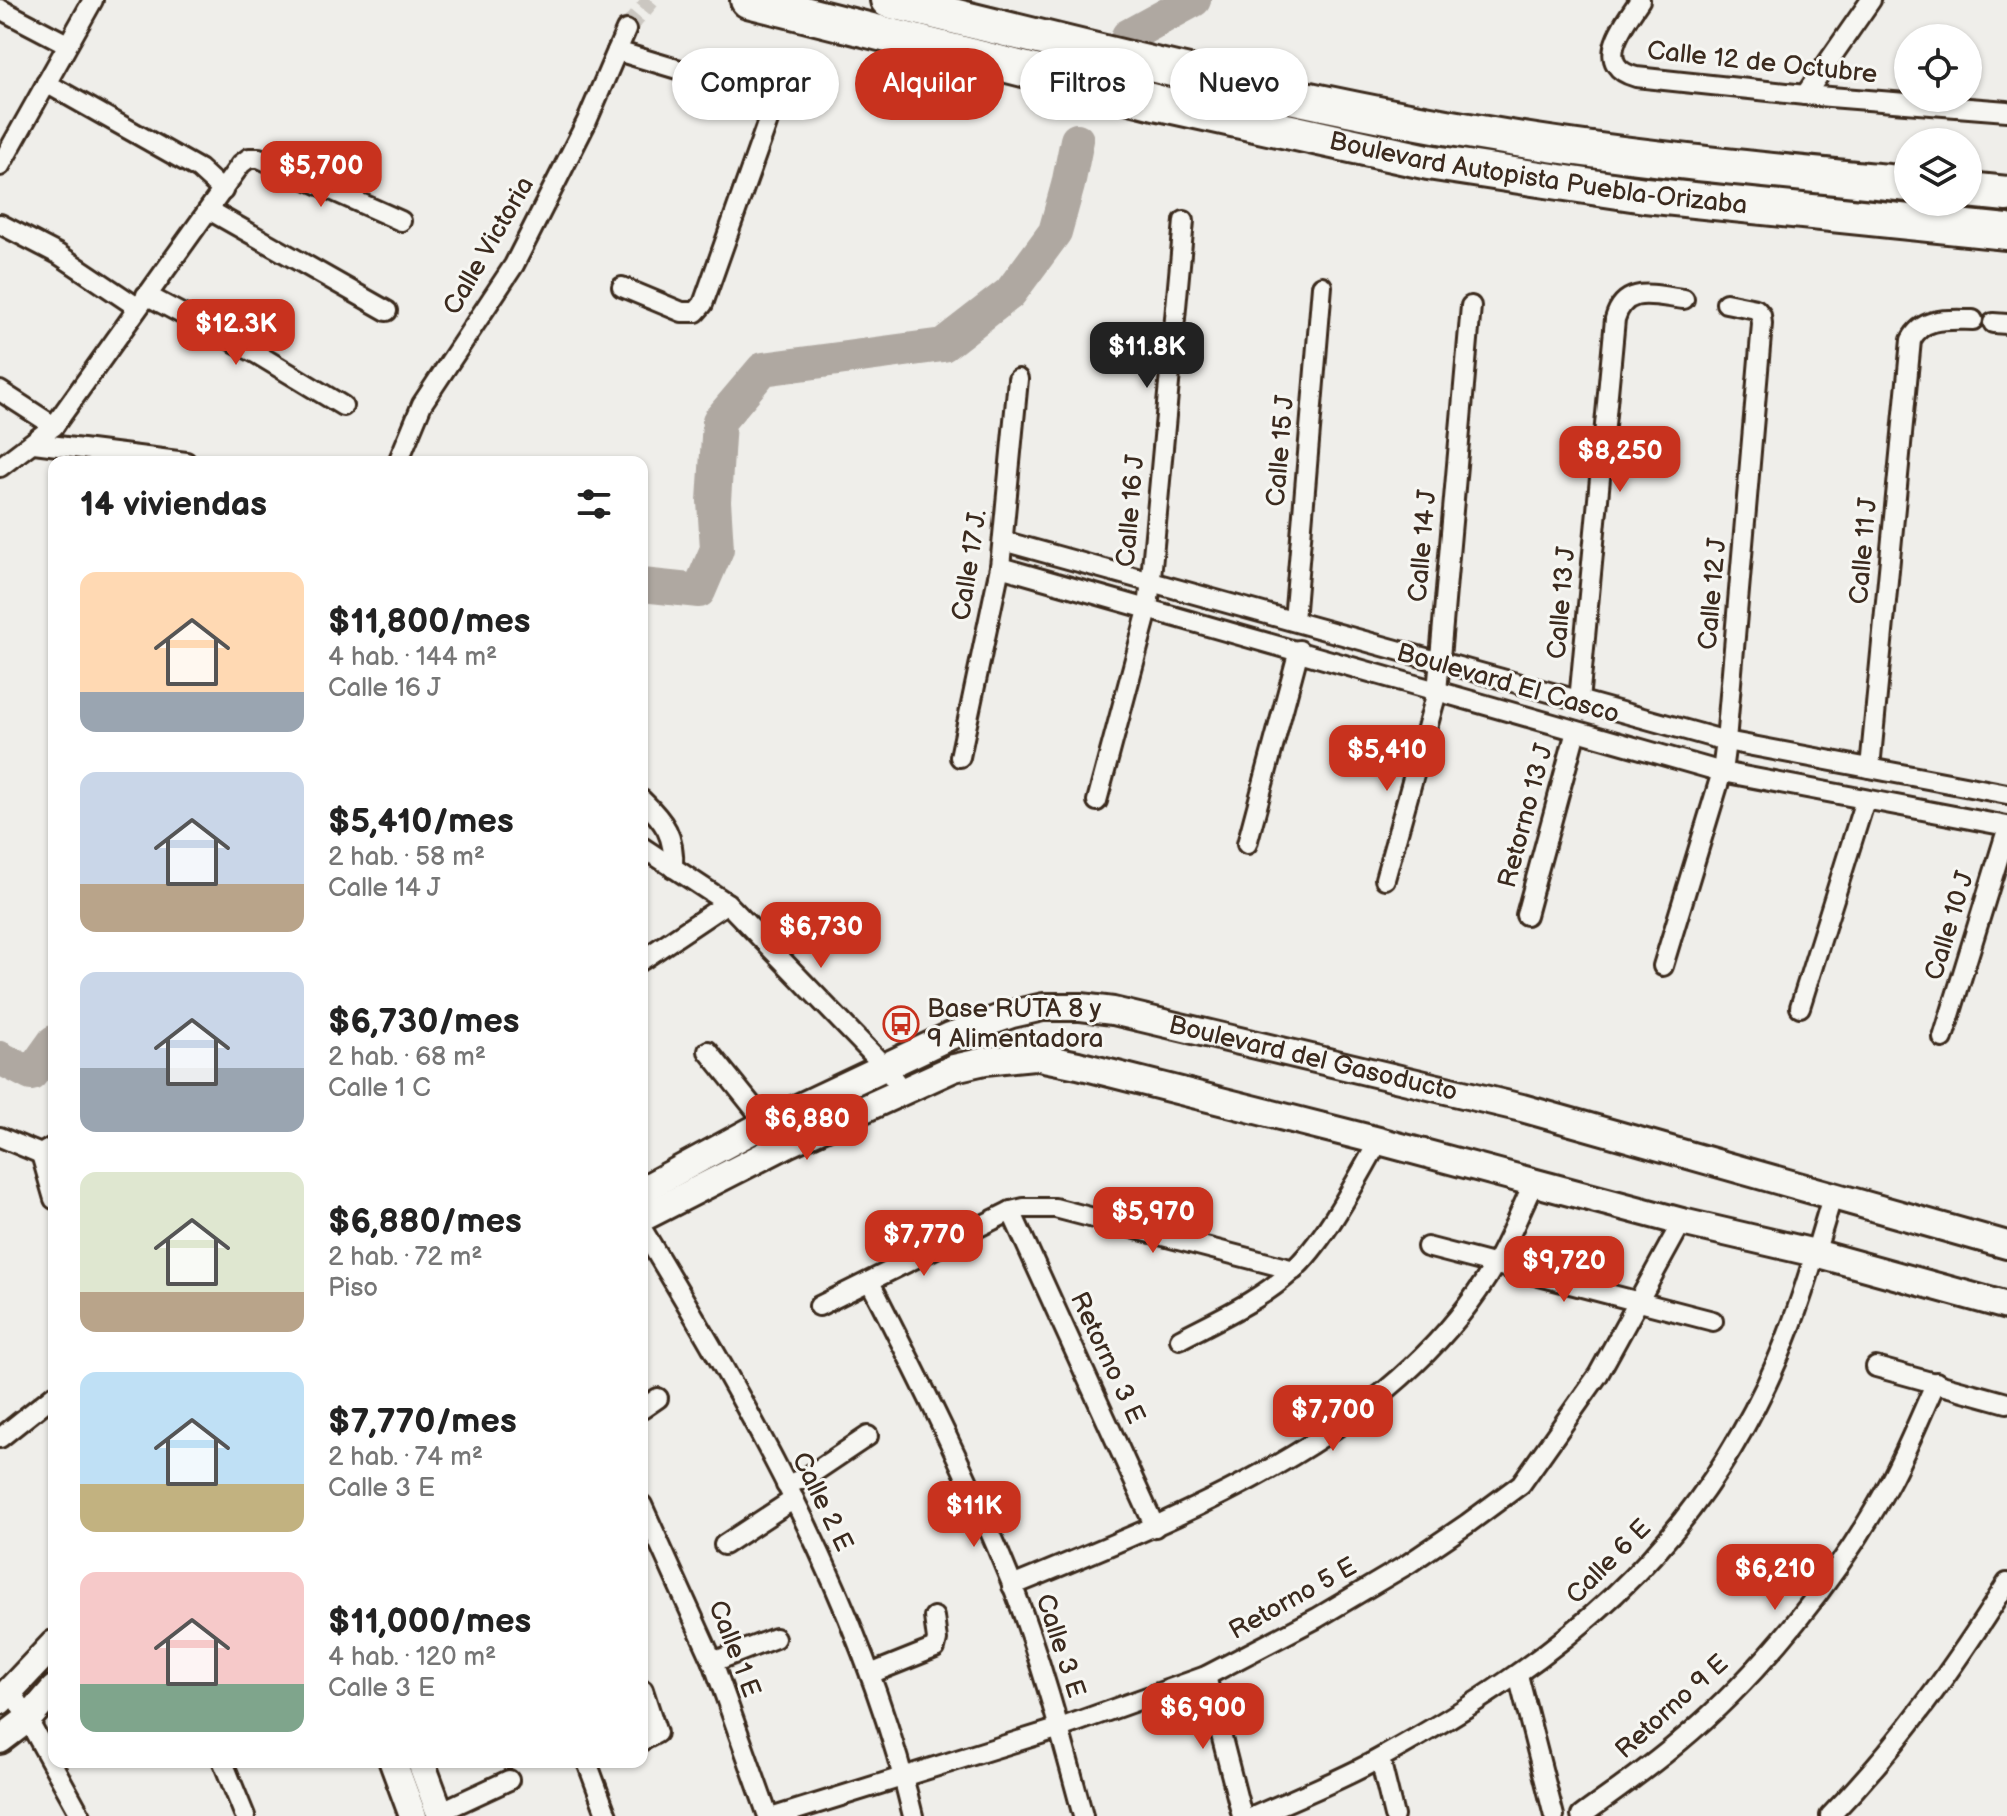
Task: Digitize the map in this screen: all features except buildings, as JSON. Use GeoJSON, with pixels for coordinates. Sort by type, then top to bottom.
{"type":"FeatureCollection","features":[{"type":"Feature","properties":{"kind":"highway","name":"Boulevard Autopista Puebla-Orizaba"},"geometry":{"type":"LineString","coordinates":[[748,0],[1159,103],[1428,162],[1645,195],[2007,232]]}},
{"type":"Feature","properties":{"kind":"highway","name":"Boulevard Autopista Puebla-Orizaba"},"geometry":{"type":"LineString","coordinates":[[888,0],[1178,70],[1504,137],[1717,166],[1894,183]]}},
{"type":"Feature","properties":{"kind":"highway"},"geometry":{"type":"LineString","coordinates":[[1982,191],[2007,194]]}},
{"type":"Feature","properties":{"kind":"street"},"geometry":{"type":"LineString","coordinates":[[0,166],[93,0]]}},
{"type":"Feature","properties":{"kind":"street","name":"Calle 12 de Octubre"},"geometry":{"type":"LineString","coordinates":[[1640,0],[1614,44],[1614,62],[1622,73],[1805,95],[2007,111]]}},
{"type":"Feature","properties":{"kind":"street"},"geometry":{"type":"LineString","coordinates":[[1805,95],[1871,0]]}},
{"type":"Feature","properties":{"kind":"street"},"geometry":{"type":"LineString","coordinates":[[0,9],[67,44]]}},
{"type":"Feature","properties":{"kind":"street","name":"Calle Victoria"},"geometry":{"type":"LineString","coordinates":[[400,456],[422,404],[514,265],[587,121],[626,30]]}},
{"type":"Feature","properties":{"kind":"street"},"geometry":{"type":"LineString","coordinates":[[617,51],[757,93],[769,102],[769,118],[703,304],[696,312],[682,312],[622,287]]}},
{"type":"Feature","properties":{"kind":"street"},"geometry":{"type":"LineString","coordinates":[[46,83],[199,169],[223,191]]}},
{"type":"Feature","properties":{"kind":"street"},"geometry":{"type":"LineString","coordinates":[[0,467],[54,426],[241,164],[249,158],[259,158],[401,221]]}},
{"type":"Feature","properties":{"kind":"street"},"geometry":{"type":"LineString","coordinates":[[209,210],[387,311]]}},
{"type":"Feature","properties":{"kind":"street","name":"Calle 16 J"},"geometry":{"type":"LineString","coordinates":[[1097,801],[1148,610],[1184,221]]}},
{"type":"Feature","properties":{"kind":"street"},"geometry":{"type":"LineString","coordinates":[[0,224],[142,301],[257,354],[343,406]]}},
{"type":"Feature","properties":{"kind":"street","name":"Calle 15 J"},"geometry":{"type":"LineString","coordinates":[[1294,621],[1322,286]]}},
{"type":"Feature","properties":{"kind":"street","name":"Calle 13 J"},"geometry":{"type":"LineString","coordinates":[[1579,701],[1615,319],[1619,305],[1628,298],[1641,295],[1684,299]]}},
{"type":"Feature","properties":{"kind":"street","name":"Calle 12 J"},"geometry":{"type":"LineString","coordinates":[[1663,966],[1719,781],[1726,741],[1762,324],[1761,315],[1756,309],[1726,303]]}},
{"type":"Feature","properties":{"kind":"street","name":"Calle 14 J"},"geometry":{"type":"LineString","coordinates":[[1385,879],[1437,692],[1471,306]]}},
{"type":"Feature","properties":{"kind":"street","name":"Calle 11 J"},"geometry":{"type":"LineString","coordinates":[[1870,768],[1911,340],[1917,329],[1926,323],[1973,320]]}},
{"type":"Feature","properties":{"kind":"street","name":"Calle 17 J."},"geometry":{"type":"LineString","coordinates":[[960,757],[1000,567],[1018,379]]}},
{"type":"Feature","properties":{"kind":"street"},"geometry":{"type":"LineString","coordinates":[[0,391],[54,426]]}},
{"type":"Feature","properties":{"kind":"street"},"geometry":{"type":"LineString","coordinates":[[34,443],[138,456]]}},
{"type":"Feature","properties":{"kind":"street","name":"Boulevard El Casco"},"geometry":{"type":"LineString","coordinates":[[1003,541],[1726,741],[2007,794]]}},
{"type":"Feature","properties":{"kind":"street","name":"Boulevard El Casco"},"geometry":{"type":"LineString","coordinates":[[1000,567],[1576,731],[1719,781],[1865,800],[2007,828]]}},
{"type":"Feature","properties":{"kind":"street"},"geometry":{"type":"LineString","coordinates":[[1247,844],[1299,650]]}},
{"type":"Feature","properties":{"kind":"street","name":"Retorno 13 J"},"geometry":{"type":"LineString","coordinates":[[1526,915],[1576,731]]}},
{"type":"Feature","properties":{"kind":"street"},"geometry":{"type":"LineString","coordinates":[[1800,1007],[1865,800]]}},
{"type":"Feature","properties":{"kind":"street"},"geometry":{"type":"LineString","coordinates":[[648,806],[660,817],[674,845],[673,868]]}},
{"type":"Feature","properties":{"kind":"street","name":"Calle 10 J"},"geometry":{"type":"LineString","coordinates":[[1943,1038],[2007,828]]}},
{"type":"Feature","properties":{"kind":"street"},"geometry":{"type":"LineString","coordinates":[[648,851],[727,903],[885,1067],[902,1090]]}},
{"type":"Feature","properties":{"kind":"street"},"geometry":{"type":"LineString","coordinates":[[648,956],[727,903]]}},
{"type":"Feature","properties":{"kind":"street","name":"Boulevard del Gasoducto"},"geometry":{"type":"LineString","coordinates":[[648,1187],[766,1123],[950,1036],[1012,1014],[1043,1007],[1081,1007],[1113,1011],[1522,1108],[2007,1245]]}},
{"type":"Feature","properties":{"kind":"street"},"geometry":{"type":"LineString","coordinates":[[708,1051],[766,1123]]}},
{"type":"Feature","properties":{"kind":"street"},"geometry":{"type":"LineString","coordinates":[[648,1215],[787,1144],[954,1068],[1034,1056],[1379,1141],[1682,1222],[1815,1253],[2007,1306]]}},
{"type":"Feature","properties":{"kind":"street"},"geometry":{"type":"LineString","coordinates":[[0,1137],[48,1150]]}},
{"type":"Feature","properties":{"kind":"street"},"geometry":{"type":"LineString","coordinates":[[1180,1339],[1231,1312],[1294,1270],[1347,1198],[1379,1141]]}},
{"type":"Feature","properties":{"kind":"street"},"geometry":{"type":"LineString","coordinates":[[1012,1586],[1155,1527],[1217,1497],[1368,1406],[1414,1366],[1443,1334],[1495,1265],[1534,1182]]}},
{"type":"Feature","properties":{"kind":"street","name":"Calle 6 E"},"geometry":{"type":"LineString","coordinates":[[1255,1816],[1380,1759],[1518,1675],[1577,1630],[1629,1584],[1677,1530],[1714,1478],[1749,1419],[1778,1360],[1833,1194]]}},
{"type":"Feature","properties":{"kind":"street"},"geometry":{"type":"LineString","coordinates":[[819,1306],[1011,1211],[1039,1207],[1055,1208],[1294,1270]]}},
{"type":"Feature","properties":{"kind":"street","name":"Retorno 3 E"},"geometry":{"type":"LineString","coordinates":[[1011,1211],[1155,1527]]}},
{"type":"Feature","properties":{"kind":"street","name":"Retorno 5 E"},"geometry":{"type":"LineString","coordinates":[[777,1816],[1060,1728],[1206,1676],[1317,1618],[1408,1564],[1521,1484],[1598,1375],[1682,1222]]}},
{"type":"Feature","properties":{"kind":"street","name":"Calle 2 E"},"geometry":{"type":"LineString","coordinates":[[648,1239],[718,1355],[790,1492],[870,1674],[913,1816]]}},
{"type":"Feature","properties":{"kind":"street"},"geometry":{"type":"LineString","coordinates":[[1427,1247],[1713,1321]]}},
{"type":"Feature","properties":{"kind":"street","name":"Calle 3 E"},"geometry":{"type":"LineString","coordinates":[[870,1282],[943,1425],[1012,1586],[1060,1728],[1083,1816]]}},
{"type":"Feature","properties":{"kind":"street"},"geometry":{"type":"LineString","coordinates":[[1876,1367],[2007,1403]]}},
{"type":"Feature","properties":{"kind":"street","name":"Retorno 9 E"},"geometry":{"type":"LineString","coordinates":[[1581,1816],[1680,1742],[1740,1683],[1811,1603],[1849,1550],[1890,1482],[1936,1382]]}},
{"type":"Feature","properties":{"kind":"street"},"geometry":{"type":"LineString","coordinates":[[0,1438],[48,1400]]}},
{"type":"Feature","properties":{"kind":"street"},"geometry":{"type":"LineString","coordinates":[[724,1545],[807,1477],[868,1436]]}},
{"type":"Feature","properties":{"kind":"street","name":"Calle 1 E"},"geometry":{"type":"LineString","coordinates":[[648,1518],[713,1662],[768,1816]]}},
{"type":"Feature","properties":{"kind":"street"},"geometry":{"type":"LineString","coordinates":[[1830,1816],[1869,1776],[1929,1700],[2007,1583]]}},
{"type":"Feature","properties":{"kind":"street"},"geometry":{"type":"LineString","coordinates":[[870,1674],[935,1648],[934,1617]]}},
{"type":"Feature","properties":{"kind":"street"},"geometry":{"type":"LineString","coordinates":[[713,1662],[775,1638]]}},
{"type":"Feature","properties":{"kind":"street"},"geometry":{"type":"LineString","coordinates":[[48,1650],[6,1696],[29,1718],[48,1754]]}},
{"type":"Feature","properties":{"kind":"street"},"geometry":{"type":"LineString","coordinates":[[1518,1675],[1554,1816]]}},
{"type":"Feature","properties":{"kind":"street"},"geometry":{"type":"LineString","coordinates":[[1206,1676],[1242,1816]]}},
{"type":"Feature","properties":{"kind":"street"},"geometry":{"type":"LineString","coordinates":[[0,1740],[29,1718],[48,1696]]}},
{"type":"Feature","properties":{"kind":"street"},"geometry":{"type":"LineString","coordinates":[[648,1705],[657,1733],[648,1738]]}},
{"type":"Feature","properties":{"kind":"street"},"geometry":{"type":"LineString","coordinates":[[1380,1759],[1394,1816]]}},
{"type":"Feature","properties":{"kind":"street"},"geometry":{"type":"LineString","coordinates":[[56,1768],[81,1816]]}},
{"type":"Feature","properties":{"kind":"street"},"geometry":{"type":"LineString","coordinates":[[225,1768],[245,1816]]}},
{"type":"Feature","properties":{"kind":"street"},"geometry":{"type":"LineString","coordinates":[[395,1768],[413,1816]]}},
{"type":"Feature","properties":{"kind":"street"},"geometry":{"type":"LineString","coordinates":[[423,1768],[440,1814],[509,1780]]}},
{"type":"Feature","properties":{"kind":"street"},"geometry":{"type":"LineString","coordinates":[[590,1768],[607,1816]]}},
{"type":"Feature","properties":{"kind":"waterway"},"geometry":{"type":"LineString","coordinates":[[1128,36],[1194,0]]}},
{"type":"Feature","properties":{"kind":"waterway"},"geometry":{"type":"LineString","coordinates":[[648,586],[699,591],[717,549],[714,501],[719,421],[763,369],[943,345],[1010,293],[1055,232],[1077,140]]}},
{"type":"Feature","properties":{"kind":"waterway"},"geometry":{"type":"LineString","coordinates":[[0,1058],[31,1074],[48,1050]]}},
{"type":"Feature","properties":{"kind":"tunnel"},"geometry":{"type":"LineString","coordinates":[[626,30],[651,0]]}},
{"type":"Feature","properties":{"kind":"place","name":"Base RUTA 8 y 9 Alimentadora"},"geometry":{"type":"Point","coordinates":[901,1024]}}]}
